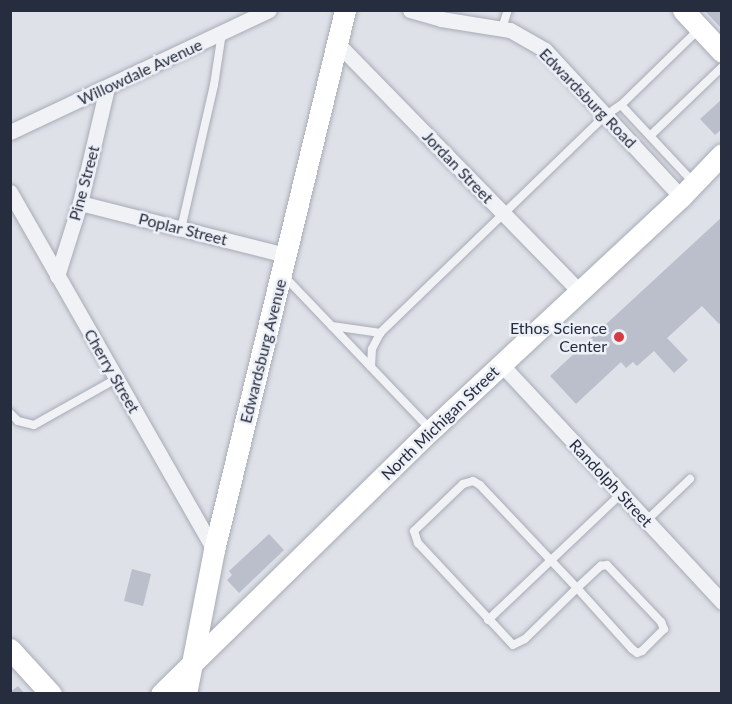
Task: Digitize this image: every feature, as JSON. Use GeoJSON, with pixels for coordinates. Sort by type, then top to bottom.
{"type":"FeatureCollection","features":[{"type":"Feature","properties":{"kind":"street","name":"Willowdale Avenue"},"geometry":{"type":"LineString","coordinates":[[10,132],[269,10]]}},
{"type":"Feature","properties":{"kind":"street","name":"Edwardsburg Avenue"},"geometry":{"type":"LineString","coordinates":[[186,693],[214,550],[345,10]]}},
{"type":"Feature","properties":{"kind":"street","name":"Edwardsburg Road"},"geometry":{"type":"LineString","coordinates":[[410,10],[441,19],[502,28],[525,37],[545,50],[606,115],[687,190]]}},
{"type":"Feature","properties":{"kind":"street"},"geometry":{"type":"LineString","coordinates":[[683,10],[722,52]]}},
{"type":"Feature","properties":{"kind":"street","name":"Jordan Street"},"geometry":{"type":"LineString","coordinates":[[337,44],[579,291]]}},
{"type":"Feature","properties":{"kind":"street","name":"Pine Street"},"geometry":{"type":"LineString","coordinates":[[57,276],[80,203],[107,88]]}},
{"type":"Feature","properties":{"kind":"street","name":"North Michigan Street"},"geometry":{"type":"LineString","coordinates":[[160,693],[431,430],[687,190],[722,154]]}},
{"type":"Feature","properties":{"kind":"street","name":"Cherry Street"},"geometry":{"type":"LineString","coordinates":[[10,192],[214,550]]}},
{"type":"Feature","properties":{"kind":"street","name":"Poplar Street"},"geometry":{"type":"LineString","coordinates":[[80,203],[181,229],[284,265]]}},
{"type":"Feature","properties":{"kind":"street","name":"Randolph Street"},"geometry":{"type":"LineString","coordinates":[[501,364],[722,602]]}},
{"type":"Feature","properties":{"kind":"street"},"geometry":{"type":"LineString","coordinates":[[11,651],[51,693]]}},
{"type":"Feature","properties":{"kind":"lane"},"geometry":{"type":"LineString","coordinates":[[502,28],[508,10]]}},
{"type":"Feature","properties":{"kind":"lane"},"geometry":{"type":"LineString","coordinates":[[371,367],[372,349],[380,333],[606,115],[621,105],[700,28]]}},
{"type":"Feature","properties":{"kind":"lane"},"geometry":{"type":"LineString","coordinates":[[181,229],[214,85],[222,33]]}},
{"type":"Feature","properties":{"kind":"lane"},"geometry":{"type":"LineString","coordinates":[[650,136],[722,67]]}},
{"type":"Feature","properties":{"kind":"lane"},"geometry":{"type":"LineString","coordinates":[[621,105],[650,136],[687,190]]}},
{"type":"Feature","properties":{"kind":"lane"},"geometry":{"type":"LineString","coordinates":[[284,265],[332,326],[431,430]]}},
{"type":"Feature","properties":{"kind":"lane"},"geometry":{"type":"LineString","coordinates":[[332,326],[380,333]]}},
{"type":"Feature","properties":{"kind":"lane"},"geometry":{"type":"LineString","coordinates":[[10,413],[18,421],[34,425],[116,379]]}},
{"type":"Feature","properties":{"kind":"lane"},"geometry":{"type":"LineString","coordinates":[[646,521],[690,479]]}},
{"type":"Feature","properties":{"kind":"lane"},"geometry":{"type":"LineString","coordinates":[[577,588],[473,481],[463,484],[416,527],[414,536],[418,543],[508,643],[519,644],[577,588],[602,566],[608,565],[661,622],[664,629],[642,651],[638,652],[577,588]]}},
{"type":"Feature","properties":{"kind":"lane"},"geometry":{"type":"LineString","coordinates":[[488,620],[621,494]]}},
{"type":"Feature","properties":{"kind":"building"},"geometry":{"type":"Polygon","coordinates":[[[704,10],[722,10],[722,29],[704,10]]]}},
{"type":"Feature","properties":{"kind":"building"},"geometry":{"type":"Polygon","coordinates":[[[722,99],[722,129],[715,135],[700,119],[722,99]]]}},
{"type":"Feature","properties":{"kind":"building"},"geometry":{"type":"Polygon","coordinates":[[[722,217],[722,322],[719,324],[702,306],[667,338],[688,360],[674,373],[654,351],[637,366],[633,362],[626,368],[621,362],[576,404],[550,376],[722,217]]]}},
{"type":"Feature","properties":{"kind":"building"},"geometry":{"type":"Polygon","coordinates":[[[269,534],[284,550],[239,593],[227,580],[232,575],[229,571],[269,534]]]}},
{"type":"Feature","properties":{"kind":"building"},"geometry":{"type":"Polygon","coordinates":[[[132,569],[151,574],[143,606],[124,601],[132,569]]]}},
{"type":"Feature","properties":{"kind":"building"},"geometry":{"type":"Polygon","coordinates":[[[18,686],[25,694],[10,694],[10,692],[18,686]]]}},
{"type":"Feature","properties":{"kind":"place","name":"Ethos Science Center"},"geometry":{"type":"Point","coordinates":[619,337]}}]}
